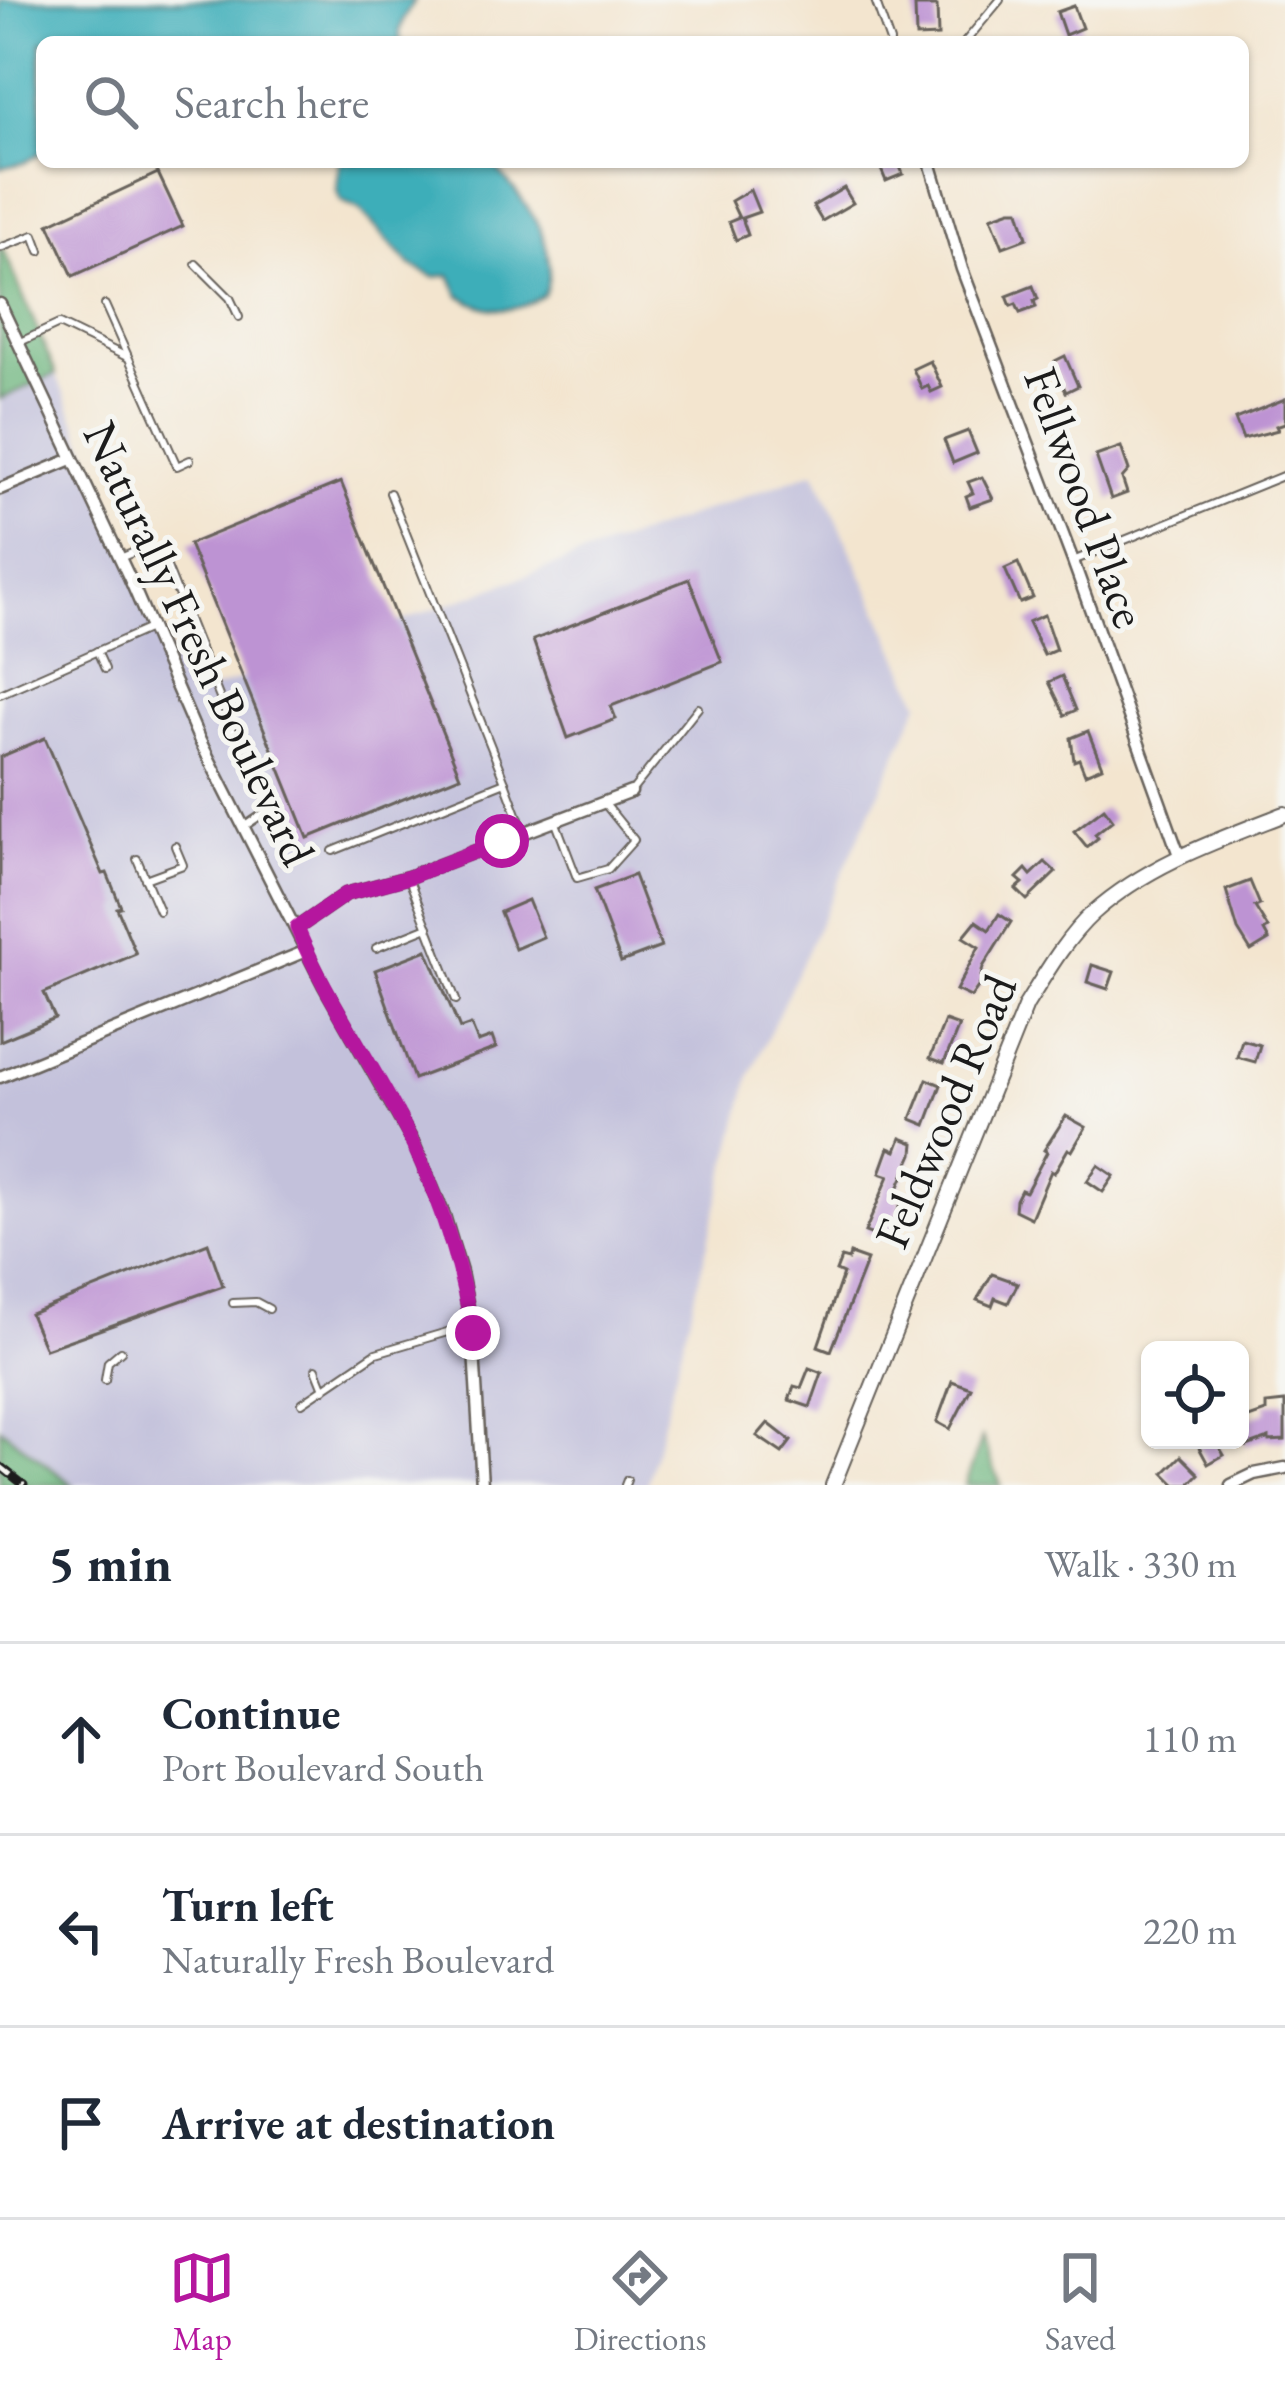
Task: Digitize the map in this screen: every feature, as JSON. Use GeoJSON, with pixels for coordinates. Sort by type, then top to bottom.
{"type":"FeatureCollection","features":[{"type":"Feature","properties":{"kind":"street","name":"Fellwood Place"},"geometry":{"type":"LineString","coordinates":[[932,168],[962,269],[1179,855]]}},
{"type":"Feature","properties":{"kind":"street","name":"Naturally Fresh Boulevard"},"geometry":{"type":"LineString","coordinates":[[0,304],[120,558],[190,722],[306,951],[413,1144],[444,1215],[472,1325],[482,1485]]}},
{"type":"Feature","properties":{"kind":"street"},"geometry":{"type":"LineString","coordinates":[[0,489],[72,459]]}},
{"type":"Feature","properties":{"kind":"street"},"geometry":{"type":"LineString","coordinates":[[297,928],[346,894],[409,877],[631,792]]}},
{"type":"Feature","properties":{"kind":"street","name":"Feldwood Road"},"geometry":{"type":"LineString","coordinates":[[832,1485],[1026,1005],[1054,960],[1090,916],[1179,855],[1285,814]]}},
{"type":"Feature","properties":{"kind":"street"},"geometry":{"type":"LineString","coordinates":[[0,1077],[192,992],[306,951]]}},
{"type":"Feature","properties":{"kind":"street"},"geometry":{"type":"LineString","coordinates":[[1231,1485],[1285,1468]]}},
{"type":"Feature","properties":{"kind":"lane"},"geometry":{"type":"LineString","coordinates":[[875,0],[888,36]]}},
{"type":"Feature","properties":{"kind":"lane"},"geometry":{"type":"LineString","coordinates":[[970,36],[1000,0]]}},
{"type":"Feature","properties":{"kind":"lane"},"geometry":{"type":"LineString","coordinates":[[0,248],[34,235],[40,251]]}},
{"type":"Feature","properties":{"kind":"lane"},"geometry":{"type":"LineString","coordinates":[[196,264],[230,298],[238,317]]}},
{"type":"Feature","properties":{"kind":"lane"},"geometry":{"type":"LineString","coordinates":[[105,305],[177,466],[190,460]]}},
{"type":"Feature","properties":{"kind":"lane"},"geometry":{"type":"LineString","coordinates":[[18,343],[59,324],[127,357]]}},
{"type":"Feature","properties":{"kind":"lane"},"geometry":{"type":"LineString","coordinates":[[1073,561],[1285,475]]}},
{"type":"Feature","properties":{"kind":"lane"},"geometry":{"type":"LineString","coordinates":[[390,494],[524,834]]}},
{"type":"Feature","properties":{"kind":"lane"},"geometry":{"type":"LineString","coordinates":[[120,558],[144,548],[161,552],[250,772],[268,804],[267,811],[245,826]]}},
{"type":"Feature","properties":{"kind":"lane"},"geometry":{"type":"LineString","coordinates":[[0,694],[150,628]]}},
{"type":"Feature","properties":{"kind":"lane"},"geometry":{"type":"LineString","coordinates":[[97,651],[105,669]]}},
{"type":"Feature","properties":{"kind":"lane"},"geometry":{"type":"LineString","coordinates":[[631,792],[698,708]]}},
{"type":"Feature","properties":{"kind":"lane"},"geometry":{"type":"LineString","coordinates":[[333,851],[505,782]]}},
{"type":"Feature","properties":{"kind":"lane"},"geometry":{"type":"LineString","coordinates":[[556,823],[577,878],[608,869],[634,840],[604,804]]}},
{"type":"Feature","properties":{"kind":"lane"},"geometry":{"type":"LineString","coordinates":[[146,880],[183,865],[175,845]]}},
{"type":"Feature","properties":{"kind":"lane"},"geometry":{"type":"LineString","coordinates":[[136,859],[159,910]]}},
{"type":"Feature","properties":{"kind":"lane"},"geometry":{"type":"LineString","coordinates":[[409,877],[456,1000]]}},
{"type":"Feature","properties":{"kind":"lane"},"geometry":{"type":"LineString","coordinates":[[376,948],[428,927]]}},
{"type":"Feature","properties":{"kind":"lane"},"geometry":{"type":"LineString","coordinates":[[233,1304],[256,1302],[268,1309]]}},
{"type":"Feature","properties":{"kind":"lane"},"geometry":{"type":"LineString","coordinates":[[302,1402],[376,1353],[472,1325]]}},
{"type":"Feature","properties":{"kind":"lane"},"geometry":{"type":"LineString","coordinates":[[105,1380],[108,1362],[121,1351]]}},
{"type":"Feature","properties":{"kind":"lane"},"geometry":{"type":"LineString","coordinates":[[316,1369],[325,1389]]}},
{"type":"Feature","properties":{"kind":"shaded area"},"geometry":{"type":"Polygon","coordinates":[[[56,374],[189,698],[815,471],[920,703],[750,1076],[647,1485],[73,1485],[0,1428],[0,399],[56,374]]]}},
{"type":"Feature","properties":{"kind":"green space"},"geometry":{"type":"Polygon","coordinates":[[[0,241],[56,374],[0,399],[0,241]]]}},
{"type":"Feature","properties":{"kind":"green space"},"geometry":{"type":"Polygon","coordinates":[[[0,1428],[73,1485],[0,1485],[0,1428]]]}},
{"type":"Feature","properties":{"kind":"green space"},"geometry":{"type":"Polygon","coordinates":[[[982,1438],[1001,1485],[965,1485],[982,1438]]]}},
{"type":"Feature","properties":{"kind":"water"},"geometry":{"type":"Polygon","coordinates":[[[0,0],[415,0],[400,36],[36,36],[36,156],[0,168],[0,0]]]}},
{"type":"Feature","properties":{"kind":"water"},"geometry":{"type":"Polygon","coordinates":[[[339,168],[496,168],[527,206],[544,240],[549,276],[544,295],[502,310],[459,295],[450,275],[434,277],[410,265],[359,209],[341,201],[339,168]]]}},
{"type":"Feature","properties":{"kind":"building"},"geometry":{"type":"Polygon","coordinates":[[[915,6],[937,6],[938,36],[916,36],[915,6]]]}},
{"type":"Feature","properties":{"kind":"building"},"geometry":{"type":"Polygon","coordinates":[[[1074,6],[1082,28],[1065,35],[1057,12],[1074,6]]]}},
{"type":"Feature","properties":{"kind":"building"},"geometry":{"type":"Polygon","coordinates":[[[881,168],[900,168],[903,174],[886,181],[881,168]]]}},
{"type":"Feature","properties":{"kind":"building"},"geometry":{"type":"Polygon","coordinates":[[[158,173],[183,226],[73,276],[49,224],[158,173]]]}},
{"type":"Feature","properties":{"kind":"building"},"geometry":{"type":"Polygon","coordinates":[[[844,188],[853,203],[822,221],[813,206],[844,188]]]}},
{"type":"Feature","properties":{"kind":"building"},"geometry":{"type":"Polygon","coordinates":[[[750,190],[759,212],[742,218],[748,235],[736,240],[729,222],[739,218],[731,201],[750,190]]]}},
{"type":"Feature","properties":{"kind":"building"},"geometry":{"type":"Polygon","coordinates":[[[1019,210],[1027,238],[1003,247],[991,217],[1019,210]]]}},
{"type":"Feature","properties":{"kind":"building"},"geometry":{"type":"Polygon","coordinates":[[[1033,286],[1036,307],[1020,313],[1007,296],[1033,286]]]}},
{"type":"Feature","properties":{"kind":"building"},"geometry":{"type":"Polygon","coordinates":[[[1065,356],[1078,386],[1066,392],[1054,367],[1065,356]]]}},
{"type":"Feature","properties":{"kind":"building"},"geometry":{"type":"Polygon","coordinates":[[[930,361],[942,387],[931,392],[928,386],[922,389],[913,369],[930,361]]]}},
{"type":"Feature","properties":{"kind":"building"},"geometry":{"type":"Polygon","coordinates":[[[1285,399],[1285,423],[1276,426],[1278,430],[1243,439],[1235,419],[1285,399]]]}},
{"type":"Feature","properties":{"kind":"building"},"geometry":{"type":"Polygon","coordinates":[[[968,431],[977,453],[953,463],[944,440],[968,431]]]}},
{"type":"Feature","properties":{"kind":"building"},"geometry":{"type":"Polygon","coordinates":[[[1121,447],[1129,470],[1122,478],[1127,493],[1111,499],[1096,456],[1121,447]]]}},
{"type":"Feature","properties":{"kind":"building"},"geometry":{"type":"Polygon","coordinates":[[[982,477],[993,499],[970,507],[966,496],[973,493],[968,482],[982,477]]]}},
{"type":"Feature","properties":{"kind":"building"},"geometry":{"type":"Polygon","coordinates":[[[341,482],[460,776],[308,838],[189,544],[341,482]]]}},
{"type":"Feature","properties":{"kind":"building"},"geometry":{"type":"Polygon","coordinates":[[[1018,563],[1033,598],[1020,603],[1005,569],[1018,563]]]}},
{"type":"Feature","properties":{"kind":"building"},"geometry":{"type":"Polygon","coordinates":[[[689,579],[722,662],[611,706],[616,719],[568,738],[533,640],[689,579]]]}},
{"type":"Feature","properties":{"kind":"building"},"geometry":{"type":"Polygon","coordinates":[[[1044,615],[1056,650],[1044,655],[1028,622],[1044,615]]]}},
{"type":"Feature","properties":{"kind":"building"},"geometry":{"type":"Polygon","coordinates":[[[1062,676],[1076,710],[1065,715],[1049,682],[1062,676]]]}},
{"type":"Feature","properties":{"kind":"building"},"geometry":{"type":"Polygon","coordinates":[[[1088,731],[1102,767],[1085,774],[1079,759],[1074,761],[1071,738],[1088,731]]]}},
{"type":"Feature","properties":{"kind":"building"},"geometry":{"type":"Polygon","coordinates":[[[45,738],[103,874],[107,873],[136,954],[44,993],[55,1018],[0,1041],[0,757],[45,738]]]}},
{"type":"Feature","properties":{"kind":"building"},"geometry":{"type":"Polygon","coordinates":[[[1104,808],[1113,820],[1087,847],[1074,831],[1104,808]]]}},
{"type":"Feature","properties":{"kind":"building"},"geometry":{"type":"Polygon","coordinates":[[[1045,862],[1056,872],[1027,900],[1016,889],[1023,883],[1017,878],[1026,869],[1031,875],[1045,862]]]}},
{"type":"Feature","properties":{"kind":"building"},"geometry":{"type":"Polygon","coordinates":[[[634,875],[661,947],[621,962],[594,890],[634,875]]]}},
{"type":"Feature","properties":{"kind":"building"},"geometry":{"type":"Polygon","coordinates":[[[1250,881],[1269,940],[1251,951],[1238,930],[1226,890],[1250,881]]]}},
{"type":"Feature","properties":{"kind":"building"},"geometry":{"type":"Polygon","coordinates":[[[528,900],[543,937],[515,949],[500,912],[528,900]]]}},
{"type":"Feature","properties":{"kind":"building"},"geometry":{"type":"Polygon","coordinates":[[[999,914],[1011,922],[971,997],[956,990],[979,947],[963,937],[976,921],[989,930],[999,914]]]}},
{"type":"Feature","properties":{"kind":"building"},"geometry":{"type":"Polygon","coordinates":[[[427,950],[460,1029],[471,1025],[478,1042],[492,1037],[496,1048],[414,1079],[375,970],[427,950]]]}},
{"type":"Feature","properties":{"kind":"building"},"geometry":{"type":"Polygon","coordinates":[[[1092,965],[1114,972],[1108,989],[1087,982],[1092,965]]]}},
{"type":"Feature","properties":{"kind":"building"},"geometry":{"type":"Polygon","coordinates":[[[945,1021],[959,1026],[944,1063],[930,1058],[945,1021]]]}},
{"type":"Feature","properties":{"kind":"building"},"geometry":{"type":"Polygon","coordinates":[[[1242,1040],[1260,1045],[1255,1062],[1237,1057],[1242,1040]]]}},
{"type":"Feature","properties":{"kind":"building"},"geometry":{"type":"Polygon","coordinates":[[[927,1079],[941,1085],[926,1125],[911,1119],[927,1079]]]}},
{"type":"Feature","properties":{"kind":"building"},"geometry":{"type":"Polygon","coordinates":[[[1066,1116],[1086,1127],[1072,1151],[1068,1149],[1051,1171],[1031,1218],[1015,1210],[1016,1200],[1021,1190],[1026,1192],[1044,1150],[1066,1116]]]}},
{"type":"Feature","properties":{"kind":"building"},"geometry":{"type":"Polygon","coordinates":[[[901,1138],[914,1143],[913,1154],[894,1198],[902,1201],[886,1240],[865,1232],[889,1176],[880,1173],[889,1148],[896,1151],[901,1138]]]}},
{"type":"Feature","properties":{"kind":"building"},"geometry":{"type":"Polygon","coordinates":[[[1098,1165],[1114,1176],[1103,1192],[1087,1181],[1098,1165]]]}},
{"type":"Feature","properties":{"kind":"building"},"geometry":{"type":"Polygon","coordinates":[[[208,1243],[223,1286],[45,1349],[30,1314],[208,1243]]]}},
{"type":"Feature","properties":{"kind":"building"},"geometry":{"type":"Polygon","coordinates":[[[850,1254],[867,1260],[831,1351],[818,1346],[843,1274],[836,1271],[841,1258],[848,1260],[850,1254]]]}},
{"type":"Feature","properties":{"kind":"building"},"geometry":{"type":"Polygon","coordinates":[[[992,1274],[1018,1283],[1008,1303],[995,1298],[992,1306],[977,1300],[992,1274]]]}},
{"type":"Feature","properties":{"kind":"building"},"geometry":{"type":"Polygon","coordinates":[[[809,1368],[822,1373],[810,1407],[789,1400],[794,1386],[801,1388],[809,1368]]]}},
{"type":"Feature","properties":{"kind":"building"},"geometry":{"type":"Polygon","coordinates":[[[952,1381],[971,1388],[950,1429],[937,1422],[952,1381]]]}},
{"type":"Feature","properties":{"kind":"building"},"geometry":{"type":"Polygon","coordinates":[[[1285,1402],[1285,1440],[1269,1438],[1249,1445],[1249,1418],[1266,1412],[1266,1404],[1285,1402]]]}},
{"type":"Feature","properties":{"kind":"building"},"geometry":{"type":"Polygon","coordinates":[[[768,1423],[791,1441],[782,1453],[757,1436],[768,1423]]]}},
{"type":"Feature","properties":{"kind":"building"},"geometry":{"type":"Polygon","coordinates":[[[1200,1449],[1220,1449],[1224,1455],[1208,1464],[1200,1449]]]}},
{"type":"Feature","properties":{"kind":"building"},"geometry":{"type":"Polygon","coordinates":[[[1181,1456],[1199,1474],[1188,1485],[1176,1485],[1164,1473],[1181,1456]]]}},
{"type":"Feature","properties":{"kind":"railway"},"geometry":{"type":"LineString","coordinates":[[0,1466],[24,1485]]}},
{"type":"Feature","properties":{"kind":"route"},"geometry":{"type":"LineString","coordinates":[[473,1333],[444,1215],[413,1144],[324,986],[297,928],[346,894],[409,877],[502,841]]}}]}
